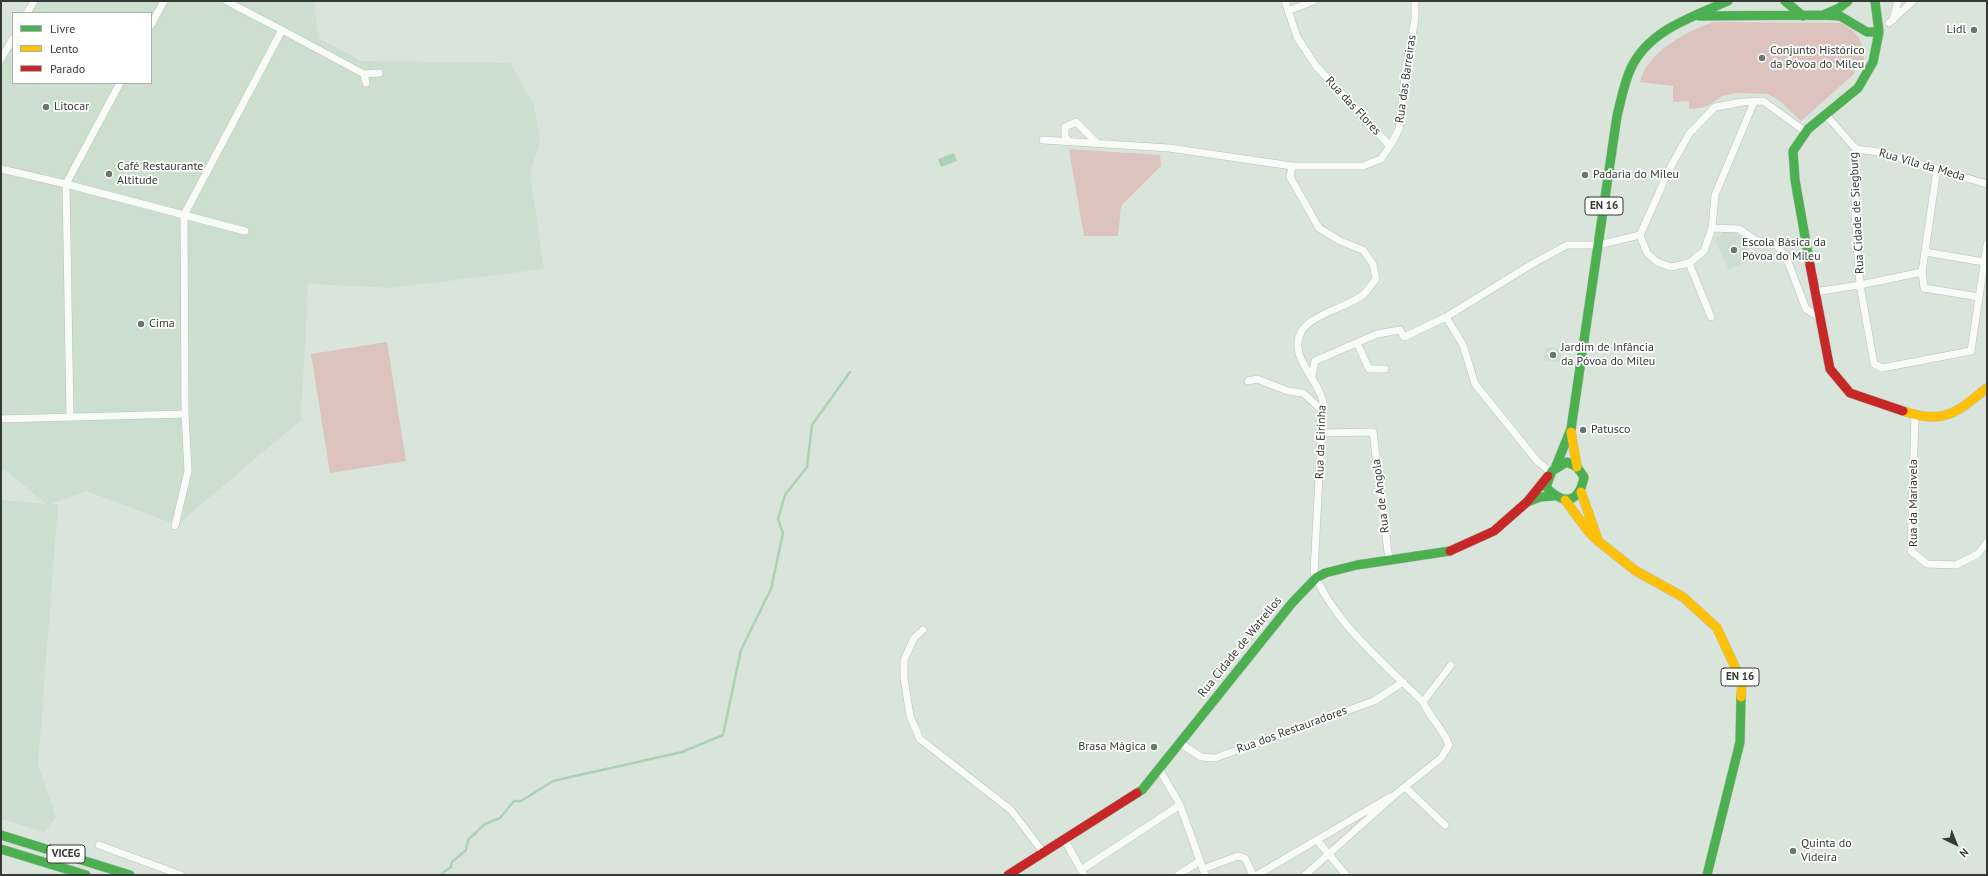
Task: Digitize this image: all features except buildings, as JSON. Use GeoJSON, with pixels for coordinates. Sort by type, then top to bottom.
{"type":"FeatureCollection","features":[{"type":"Feature","properties":{"kind":"main road","name":"EN 16"},"geometry":{"type":"LineString","coordinates":[[1598,541],[1581,492],[1584,477],[1577,467],[1571,430],[1617,116],[1622,92],[1628,74],[1635,60],[1651,41],[1677,23],[1728,1]]}},
{"type":"Feature","properties":{"kind":"main road"},"geometry":{"type":"LineString","coordinates":[[1786,1],[1793,9],[1803,16]]}},
{"type":"Feature","properties":{"kind":"main road"},"geometry":{"type":"LineString","coordinates":[[1793,9],[1806,10],[1820,8],[1837,1]]}},
{"type":"Feature","properties":{"kind":"main road","name":"EN 16"},"geometry":{"type":"LineString","coordinates":[[1695,16],[1823,15],[1839,8],[1848,1]]}},
{"type":"Feature","properties":{"kind":"main road"},"geometry":{"type":"LineString","coordinates":[[1875,1],[1879,32],[1873,62],[1858,88],[1806,132],[1793,151],[1795,180],[1814,292],[1830,369],[1850,393],[1915,415],[1940,417],[1960,410],[1987,388]]}},
{"type":"Feature","properties":{"kind":"main road"},"geometry":{"type":"LineString","coordinates":[[1823,15],[1840,16],[1867,32],[1879,32]]}},
{"type":"Feature","properties":{"kind":"main road","name":"EN 16"},"geometry":{"type":"LineString","coordinates":[[1551,471],[1571,430]]}},
{"type":"Feature","properties":{"kind":"main road"},"geometry":{"type":"LineString","coordinates":[[1577,467],[1567,462],[1551,471],[1546,487],[1553,496],[1565,500],[1574,497],[1581,492]]}},
{"type":"Feature","properties":{"kind":"main road","name":"Rua Cidade de Watrellos"},"geometry":{"type":"LineString","coordinates":[[1008,875],[1142,790],[1292,603],[1316,578],[1325,573],[1357,565],[1451,551],[1494,531],[1527,502],[1551,471]]}},
{"type":"Feature","properties":{"kind":"main road","name":"Rua Cidade de Watrellos"},"geometry":{"type":"LineString","coordinates":[[1527,502],[1540,497],[1553,496]]}},
{"type":"Feature","properties":{"kind":"main road","name":"EN 16"},"geometry":{"type":"LineString","coordinates":[[1565,500],[1588,531],[1598,541],[1636,571],[1683,598],[1717,628],[1742,682],[1740,742],[1707,875]]}},
{"type":"Feature","properties":{"kind":"main road","name":"VICEG"},"geometry":{"type":"LineString","coordinates":[[1,835],[130,875]]}},
{"type":"Feature","properties":{"kind":"main road","name":"VICEG"},"geometry":{"type":"LineString","coordinates":[[1,849],[86,875]]}},
{"type":"Feature","properties":{"kind":"street"},"geometry":{"type":"LineString","coordinates":[[28,12],[34,1]]}},
{"type":"Feature","properties":{"kind":"street"},"geometry":{"type":"LineString","coordinates":[[152,23],[164,1]]}},
{"type":"Feature","properties":{"kind":"street"},"geometry":{"type":"LineString","coordinates":[[226,1],[364,74],[379,73]]}},
{"type":"Feature","properties":{"kind":"street","name":"Rua das Flores"},"geometry":{"type":"LineString","coordinates":[[1285,1],[1297,37],[1316,66],[1390,146]]}},
{"type":"Feature","properties":{"kind":"street"},"geometry":{"type":"LineString","coordinates":[[1288,11],[1313,1]]}},
{"type":"Feature","properties":{"kind":"street","name":"Rua das Barreiras"},"geometry":{"type":"LineString","coordinates":[[1043,140],[1169,148],[1292,166],[1363,166],[1381,159],[1399,129],[1406,68],[1415,19],[1415,1]]}},
{"type":"Feature","properties":{"kind":"street"},"geometry":{"type":"LineString","coordinates":[[1898,1],[1891,22],[1913,1]]}},
{"type":"Feature","properties":{"kind":"street"},"geometry":{"type":"LineString","coordinates":[[175,526],[188,471],[185,414],[184,215],[282,30]]}},
{"type":"Feature","properties":{"kind":"street"},"geometry":{"type":"LineString","coordinates":[[1,59],[12,40]]}},
{"type":"Feature","properties":{"kind":"street"},"geometry":{"type":"LineString","coordinates":[[364,74],[366,83]]}},
{"type":"Feature","properties":{"kind":"street"},"geometry":{"type":"LineString","coordinates":[[70,417],[66,184],[119,84]]}},
{"type":"Feature","properties":{"kind":"street"},"geometry":{"type":"LineString","coordinates":[[1754,102],[1715,196],[1712,228],[1704,251],[1690,263],[1671,267],[1656,262],[1647,252],[1640,235],[1670,168],[1689,134],[1715,107],[1743,102],[1763,101],[1806,132]]}},
{"type":"Feature","properties":{"kind":"street","name":"Rua Cidade de Siegburg"},"geometry":{"type":"LineString","coordinates":[[1826,115],[1856,149],[1855,215],[1860,285],[1874,364],[1877,367],[1882,368],[1971,351],[1979,297]]}},
{"type":"Feature","properties":{"kind":"street"},"geometry":{"type":"LineString","coordinates":[[1068,141],[1065,136],[1066,127],[1076,122],[1097,143]]}},
{"type":"Feature","properties":{"kind":"street","name":"Rua Vila da Meda"},"geometry":{"type":"LineString","coordinates":[[1856,149],[1879,152],[1987,184]]}},
{"type":"Feature","properties":{"kind":"street","name":"Rua da Eirinha"},"geometry":{"type":"LineString","coordinates":[[1292,166],[1290,177],[1318,228],[1340,241],[1363,250],[1373,264],[1376,279],[1364,294],[1306,325],[1299,335],[1298,349],[1303,364],[1319,388],[1323,401],[1314,572],[1316,578]]}},
{"type":"Feature","properties":{"kind":"street"},"geometry":{"type":"LineString","coordinates":[[1,169],[66,184],[245,231]]}},
{"type":"Feature","properties":{"kind":"street"},"geometry":{"type":"LineString","coordinates":[[1937,169],[1922,272],[1924,288],[1979,297],[1987,244]]}},
{"type":"Feature","properties":{"kind":"street"},"geometry":{"type":"LineString","coordinates":[[1712,228],[1739,229],[1755,240],[1777,245],[1788,262],[1806,309],[1819,317]]}},
{"type":"Feature","properties":{"kind":"street"},"geometry":{"type":"LineString","coordinates":[[1312,376],[1316,361],[1377,334],[1400,330],[1404,337],[1446,317],[1532,264],[1567,245],[1598,245],[1640,235]]}},
{"type":"Feature","properties":{"kind":"street"},"geometry":{"type":"LineString","coordinates":[[1925,252],[1984,262]]}},
{"type":"Feature","properties":{"kind":"street"},"geometry":{"type":"LineString","coordinates":[[1690,263],[1711,317]]}},
{"type":"Feature","properties":{"kind":"street"},"geometry":{"type":"LineString","coordinates":[[1814,292],[1860,285],[1922,272]]}},
{"type":"Feature","properties":{"kind":"street"},"geometry":{"type":"LineString","coordinates":[[1446,317],[1463,345],[1476,384],[1538,462],[1551,471]]}},
{"type":"Feature","properties":{"kind":"street"},"geometry":{"type":"LineString","coordinates":[[1357,343],[1369,369],[1385,369]]}},
{"type":"Feature","properties":{"kind":"street"},"geometry":{"type":"LineString","coordinates":[[1248,381],[1257,379],[1303,394],[1323,410]]}},
{"type":"Feature","properties":{"kind":"street"},"geometry":{"type":"LineString","coordinates":[[1,419],[185,414]]}},
{"type":"Feature","properties":{"kind":"street","name":"Rua da Mariavela"},"geometry":{"type":"LineString","coordinates":[[1915,415],[1911,551],[1927,564],[1956,565],[1978,554],[1987,542]]}},
{"type":"Feature","properties":{"kind":"street","name":"Rua de Angola"},"geometry":{"type":"LineString","coordinates":[[1322,434],[1373,432],[1389,560]]}},
{"type":"Feature","properties":{"kind":"street"},"geometry":{"type":"LineString","coordinates":[[1315,564],[1322,567],[1325,573]]}},
{"type":"Feature","properties":{"kind":"street"},"geometry":{"type":"LineString","coordinates":[[1257,875],[1406,788],[1441,758],[1449,745],[1444,731],[1427,711],[1423,702],[1349,628],[1324,595],[1316,578]]}},
{"type":"Feature","properties":{"kind":"street"},"geometry":{"type":"LineString","coordinates":[[923,630],[914,638],[904,660],[904,678],[910,716],[920,739],[1011,810],[1043,852]]}},
{"type":"Feature","properties":{"kind":"street"},"geometry":{"type":"LineString","coordinates":[[1423,702],[1450,665]]}},
{"type":"Feature","properties":{"kind":"street","name":"Rua dos Restauradores"},"geometry":{"type":"LineString","coordinates":[[1180,743],[1201,757],[1215,758],[1374,701],[1403,682]]}},
{"type":"Feature","properties":{"kind":"street"},"geometry":{"type":"LineString","coordinates":[[1159,769],[1180,805],[1204,872],[1238,856],[1245,858],[1253,875]]}},
{"type":"Feature","properties":{"kind":"street"},"geometry":{"type":"LineString","coordinates":[[1406,788],[1445,825]]}},
{"type":"Feature","properties":{"kind":"street"},"geometry":{"type":"LineString","coordinates":[[1306,875],[1397,793]]}},
{"type":"Feature","properties":{"kind":"street"},"geometry":{"type":"LineString","coordinates":[[1064,839],[1083,873],[1180,805]]}},
{"type":"Feature","properties":{"kind":"street"},"geometry":{"type":"LineString","coordinates":[[1317,840],[1346,875]]}},
{"type":"Feature","properties":{"kind":"street"},"geometry":{"type":"LineString","coordinates":[[99,845],[181,875]]}},
{"type":"Feature","properties":{"kind":"street"},"geometry":{"type":"LineString","coordinates":[[1178,875],[1200,861]]}},
{"type":"Feature","properties":{"kind":"shaded area"},"geometry":{"type":"Polygon","coordinates":[[[34,1],[313,1],[320,39],[362,61],[510,63],[534,105],[540,143],[530,172],[544,269],[391,288],[308,284],[301,420],[177,525],[86,491],[51,504],[58,505],[38,764],[56,817],[44,832],[1,819],[1,500],[46,504],[7,471],[1,469],[1,59],[12,40],[12,84],[152,84],[152,12],[28,12],[34,1]]]}},
{"type":"Feature","properties":{"kind":"shaded area"},"geometry":{"type":"Polygon","coordinates":[[[1715,22],[1841,23],[1852,30],[1859,38],[1863,48],[1864,62],[1857,62],[1854,74],[1801,121],[1780,101],[1768,94],[1736,93],[1722,96],[1706,107],[1689,109],[1689,101],[1673,102],[1673,86],[1640,82],[1644,71],[1651,61],[1670,44],[1693,30],[1715,22]]]}},
{"type":"Feature","properties":{"kind":"shaded area"},"geometry":{"type":"Polygon","coordinates":[[[1069,149],[1160,155],[1161,166],[1121,206],[1118,236],[1084,236],[1069,149]]]}},
{"type":"Feature","properties":{"kind":"shaded area"},"geometry":{"type":"Polygon","coordinates":[[[954,153],[957,161],[941,167],[938,159],[954,153]]]}},
{"type":"Feature","properties":{"kind":"shaded area","name":"Escola Básica da Póvoa do Mileu"},"geometry":{"type":"Polygon","coordinates":[[[1724,232],[1731,232],[1740,235],[1753,259],[1729,270],[1715,241],[1724,232]]]}},
{"type":"Feature","properties":{"kind":"shaded area"},"geometry":{"type":"Polygon","coordinates":[[[387,342],[406,461],[330,473],[311,354],[387,342]]]}},
{"type":"Feature","properties":{"kind":"shaded area","name":"Jardim de Infância da Póvoa do Mileu"},"geometry":{"type":"Polygon","coordinates":[[[1546,347],[1563,350],[1561,363],[1544,360],[1546,347]]]}},
{"type":"Feature","properties":{"kind":"waterway"},"geometry":{"type":"LineString","coordinates":[[440,875],[451,867],[452,862],[466,850],[468,840],[485,824],[500,818],[514,801],[521,801],[553,781],[682,752],[723,735],[741,650],[771,589],[783,533],[778,519],[785,495],[807,467],[812,425],[850,372]]}},
{"type":"Feature","properties":{"kind":"traffic: fast"},"geometry":{"type":"LineString","coordinates":[[1556,466],[1571,429],[1617,116],[1631,68],[1639,55],[1660,34],[1686,19],[1728,1]]}},
{"type":"Feature","properties":{"kind":"traffic: fast"},"geometry":{"type":"LineString","coordinates":[[1785,1],[1803,16]]}},
{"type":"Feature","properties":{"kind":"traffic: fast"},"geometry":{"type":"LineString","coordinates":[[1699,16],[1823,15],[1839,8],[1848,1]]}},
{"type":"Feature","properties":{"kind":"traffic: fast"},"geometry":{"type":"LineString","coordinates":[[1810,265],[1795,180],[1793,151],[1808,129],[1858,88],[1873,62],[1879,32],[1875,1]]}},
{"type":"Feature","properties":{"kind":"traffic: fast"},"geometry":{"type":"LineString","coordinates":[[1823,15],[1840,16],[1867,32],[1879,32]]}},
{"type":"Feature","properties":{"kind":"traffic: fast"},"geometry":{"type":"LineString","coordinates":[[1567,462],[1577,467],[1584,477],[1582,486],[1575,497],[1570,499],[1559,497],[1546,487],[1552,471],[1567,462]]}},
{"type":"Feature","properties":{"kind":"traffic: fast"},"geometry":{"type":"LineString","coordinates":[[1527,502],[1540,497],[1553,496]]}},
{"type":"Feature","properties":{"kind":"traffic: fast"},"geometry":{"type":"LineString","coordinates":[[1137,793],[1142,790],[1292,603],[1316,578],[1325,573],[1357,565],[1450,551]]}},
{"type":"Feature","properties":{"kind":"traffic: fast"},"geometry":{"type":"LineString","coordinates":[[1707,875],[1740,742],[1741,697]]}},
{"type":"Feature","properties":{"kind":"traffic: fast"},"geometry":{"type":"LineString","coordinates":[[1,835],[130,875]]}},
{"type":"Feature","properties":{"kind":"traffic: fast"},"geometry":{"type":"LineString","coordinates":[[1,849],[86,875]]}},
{"type":"Feature","properties":{"kind":"traffic: slow"},"geometry":{"type":"LineString","coordinates":[[1903,411],[1929,417],[1949,414],[1967,404],[1987,388]]}},
{"type":"Feature","properties":{"kind":"traffic: slow"},"geometry":{"type":"LineString","coordinates":[[1571,432],[1577,467]]}},
{"type":"Feature","properties":{"kind":"traffic: slow"},"geometry":{"type":"LineString","coordinates":[[1581,492],[1598,540]]}},
{"type":"Feature","properties":{"kind":"traffic: slow"},"geometry":{"type":"LineString","coordinates":[[1565,500],[1588,531],[1598,541],[1636,571],[1683,597],[1717,628],[1742,682],[1741,697]]}},
{"type":"Feature","properties":{"kind":"traffic: jam"},"geometry":{"type":"LineString","coordinates":[[1810,265],[1830,369],[1850,393],[1903,411]]}},
{"type":"Feature","properties":{"kind":"traffic: jam"},"geometry":{"type":"LineString","coordinates":[[1450,551],[1494,531],[1527,502],[1548,476]]}},
{"type":"Feature","properties":{"kind":"traffic: jam"},"geometry":{"type":"LineString","coordinates":[[1008,875],[1137,793]]}},
{"type":"Feature","properties":{"kind":"place","name":"Lidl"},"geometry":{"type":"Point","coordinates":[1974,30]}},
{"type":"Feature","properties":{"kind":"place","name":"Conjunto Histórico da Póvoa do Mileu"},"geometry":{"type":"Point","coordinates":[1762,58]}},
{"type":"Feature","properties":{"kind":"place","name":"Litocar"},"geometry":{"type":"Point","coordinates":[46,107]}},
{"type":"Feature","properties":{"kind":"place","name":"Café Restaurante Altitude"},"geometry":{"type":"Point","coordinates":[109,174]}},
{"type":"Feature","properties":{"kind":"place","name":"Padaria do Mileu"},"geometry":{"type":"Point","coordinates":[1585,175]}},
{"type":"Feature","properties":{"kind":"place","name":"Escola Básica da Póvoa do Mileu"},"geometry":{"type":"Point","coordinates":[1734,250]}},
{"type":"Feature","properties":{"kind":"place","name":"Cima"},"geometry":{"type":"Point","coordinates":[141,324]}},
{"type":"Feature","properties":{"kind":"place","name":"Jardim de Infância da Póvoa do Mileu"},"geometry":{"type":"Point","coordinates":[1553,355]}},
{"type":"Feature","properties":{"kind":"place","name":"Patusco"},"geometry":{"type":"Point","coordinates":[1583,430]}},
{"type":"Feature","properties":{"kind":"place","name":"Brasa Mágica"},"geometry":{"type":"Point","coordinates":[1154,747]}},
{"type":"Feature","properties":{"kind":"place","name":"Quinta do Videira"},"geometry":{"type":"Point","coordinates":[1793,851]}}]}
